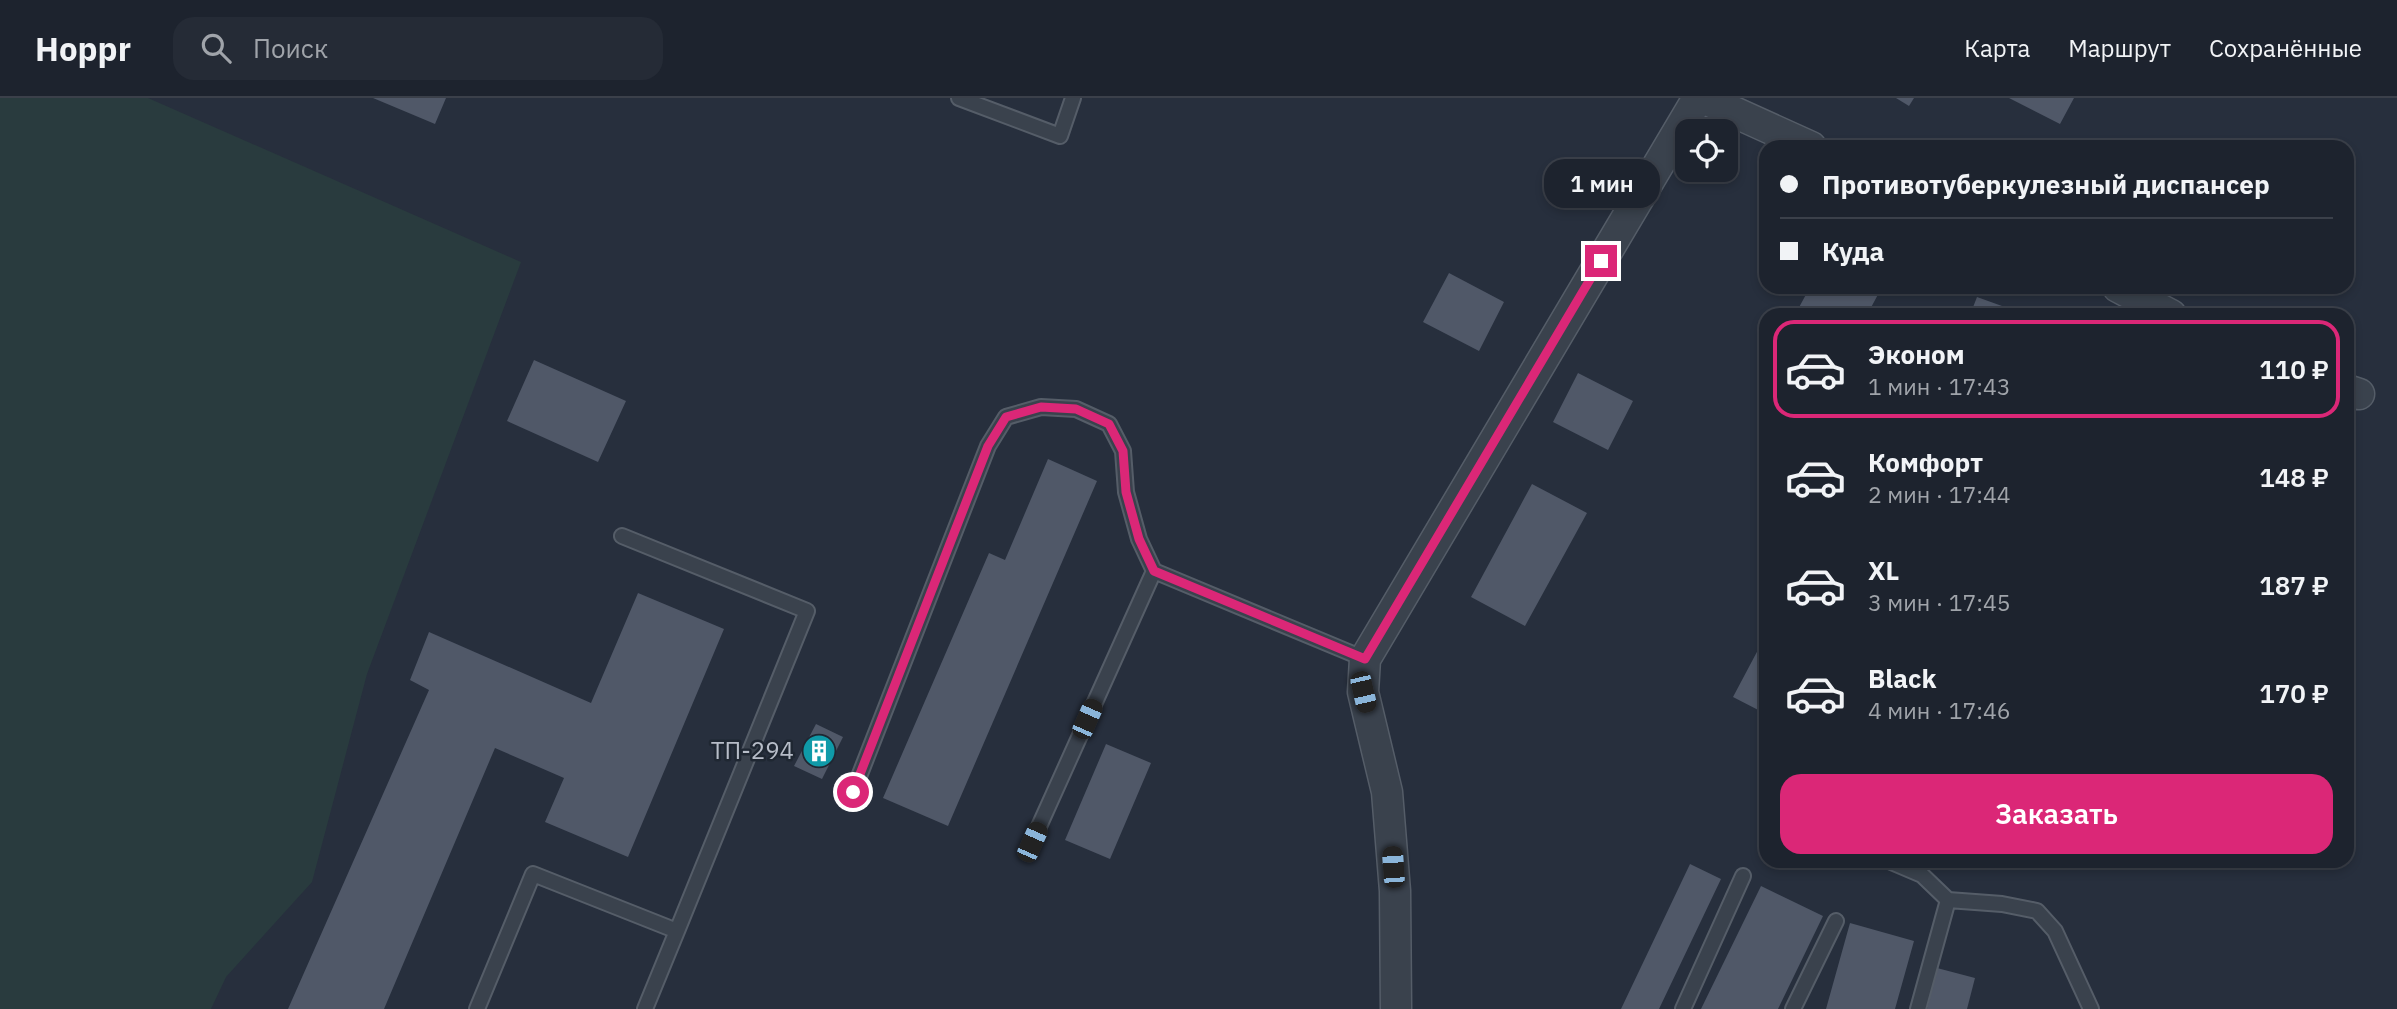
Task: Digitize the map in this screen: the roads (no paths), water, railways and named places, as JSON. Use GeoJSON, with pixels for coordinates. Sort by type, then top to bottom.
{"type":"FeatureCollection","features":[{"type":"Feature","properties":{"kind":"street"},"geometry":{"type":"LineString","coordinates":[[1396,1009],[1395,891],[1387,792],[1363,692],[1365,659],[1701,98],[1795,140]]}},
{"type":"Feature","properties":{"kind":"street"},"geometry":{"type":"LineString","coordinates":[[2131,294],[2158,308]]}},
{"type":"Feature","properties":{"kind":"lane"},"geometry":{"type":"LineString","coordinates":[[958,98],[1059,136],[1073,98]]}},
{"type":"Feature","properties":{"kind":"lane"},"geometry":{"type":"LineString","coordinates":[[853,792],[988,446],[1006,417],[1041,407],[1076,409],[1109,424],[1123,451],[1126,492],[1139,539],[1154,571],[1365,659]]}},
{"type":"Feature","properties":{"kind":"lane"},"geometry":{"type":"LineString","coordinates":[[622,536],[807,611],[645,1009]]}},
{"type":"Feature","properties":{"kind":"lane"},"geometry":{"type":"LineString","coordinates":[[1032,842],[1154,571]]}},
{"type":"Feature","properties":{"kind":"lane"},"geometry":{"type":"LineString","coordinates":[[1906,868],[1922,875],[1948,900],[2002,904],[2037,911],[2055,931],[2091,1009]]}},
{"type":"Feature","properties":{"kind":"lane"},"geometry":{"type":"LineString","coordinates":[[477,1009],[533,874],[677,931]]}},
{"type":"Feature","properties":{"kind":"lane"},"geometry":{"type":"LineString","coordinates":[[1683,1009],[1743,876]]}},
{"type":"Feature","properties":{"kind":"lane"},"geometry":{"type":"LineString","coordinates":[[1917,1009],[1948,900]]}},
{"type":"Feature","properties":{"kind":"lane"},"geometry":{"type":"LineString","coordinates":[[1793,1009],[1836,921]]}},
{"type":"Feature","properties":{"kind":"place","name":"ТП-294"},"geometry":{"type":"Point","coordinates":[819,751]}}]}
